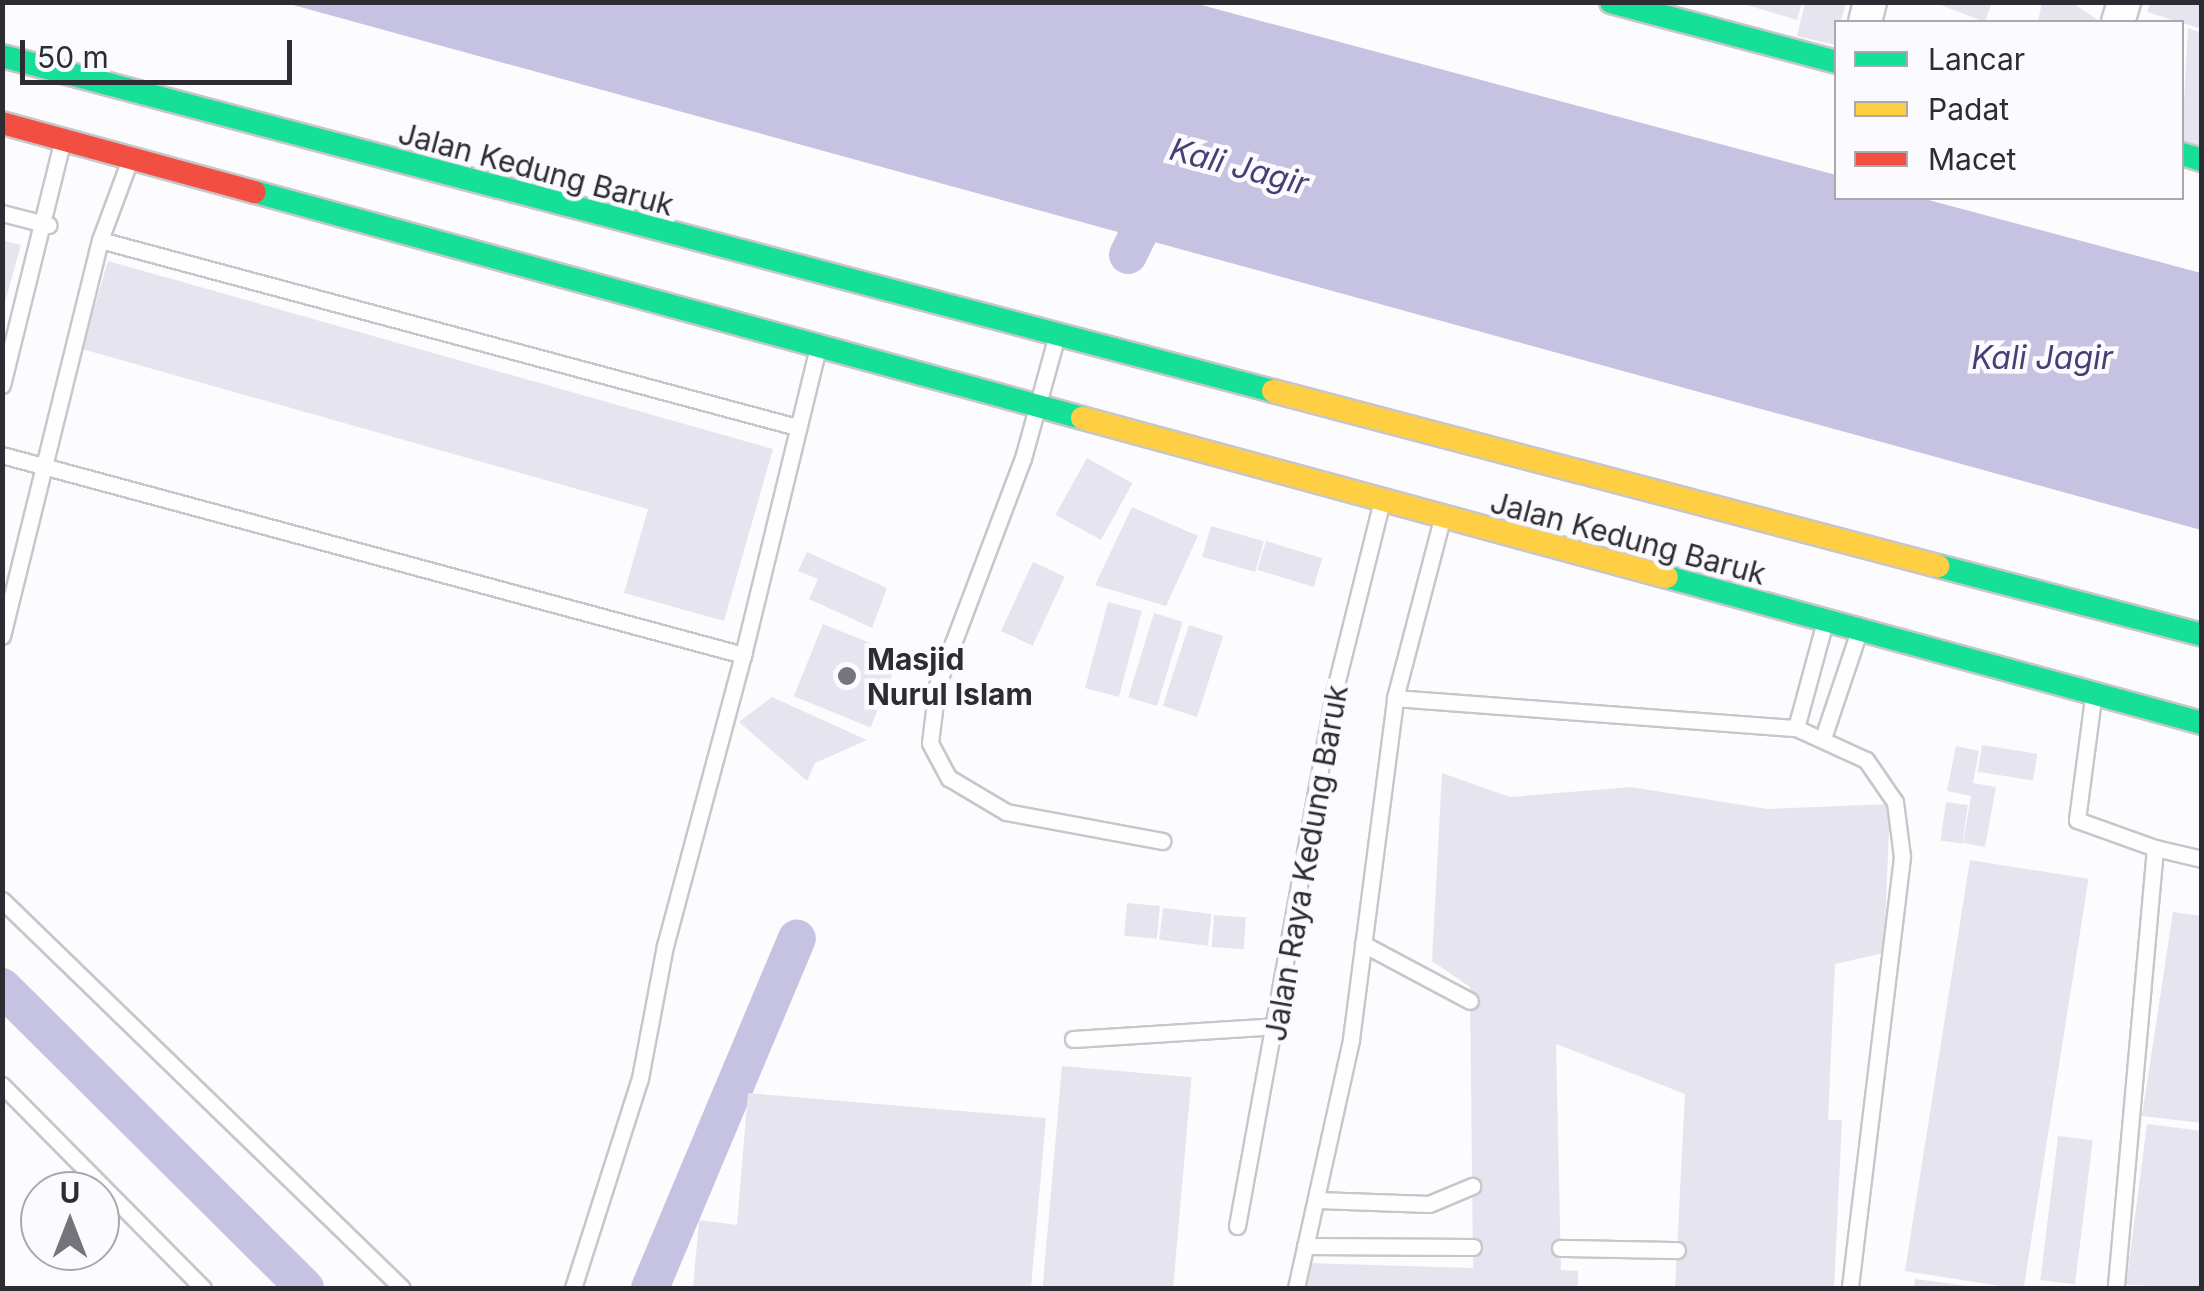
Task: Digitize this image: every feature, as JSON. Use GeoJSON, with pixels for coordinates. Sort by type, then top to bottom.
{"type":"FeatureCollection","features":[{"type":"Feature","properties":{"kind":"main road"},"geometry":{"type":"LineString","coordinates":[[1620,4],[1834,61]]}},
{"type":"Feature","properties":{"kind":"main road","name":"Jalan Kedung Baruk"},"geometry":{"type":"LineString","coordinates":[[2,56],[563,226],[1056,337],[2202,635]]}},
{"type":"Feature","properties":{"kind":"main road","name":"Jalan Kedung Baruk"},"geometry":{"type":"LineString","coordinates":[[2,122],[816,351],[1382,500],[2202,724]]}},
{"type":"Feature","properties":{"kind":"main road"},"geometry":{"type":"LineString","coordinates":[[549,276],[563,226]]}},
{"type":"Feature","properties":{"kind":"lane"},"geometry":{"type":"LineString","coordinates":[[2,385],[48,225],[62,139]]}},
{"type":"Feature","properties":{"kind":"lane"},"geometry":{"type":"LineString","coordinates":[[2,636],[100,240],[130,160]]}},
{"type":"Feature","properties":{"kind":"lane"},"geometry":{"type":"LineString","coordinates":[[2,214],[48,225]]}},
{"type":"Feature","properties":{"kind":"lane"},"geometry":{"type":"LineString","coordinates":[[100,240],[796,428]]}},
{"type":"Feature","properties":{"kind":"lane"},"geometry":{"type":"LineString","coordinates":[[1056,337],[1040,408],[938,686],[930,743],[949,778],[1006,812],[1162,842]]}},
{"type":"Feature","properties":{"kind":"lane"},"geometry":{"type":"LineString","coordinates":[[573,1288],[640,1078],[665,946],[744,655],[816,351]]}},
{"type":"Feature","properties":{"kind":"lane"},"geometry":{"type":"LineString","coordinates":[[2,455],[744,655]]}},
{"type":"Feature","properties":{"kind":"lane","name":"Jalan Raya Kedung Baruk"},"geometry":{"type":"LineString","coordinates":[[1237,1226],[1279,1026],[1334,693],[1382,500]]}},
{"type":"Feature","properties":{"kind":"lane"},"geometry":{"type":"LineString","coordinates":[[1296,1288],[1318,1200],[1363,944],[1395,698],[1442,519]]}},
{"type":"Feature","properties":{"kind":"lane"},"geometry":{"type":"LineString","coordinates":[[1796,728],[1825,621]]}},
{"type":"Feature","properties":{"kind":"lane"},"geometry":{"type":"LineString","coordinates":[[1823,738],[1860,630]]}},
{"type":"Feature","properties":{"kind":"lane"},"geometry":{"type":"LineString","coordinates":[[2094,694],[2077,820],[2155,848],[2202,859]]}},
{"type":"Feature","properties":{"kind":"lane"},"geometry":{"type":"LineString","coordinates":[[1395,698],[1796,728],[1866,760],[1895,802],[1902,856],[1850,1288]]}},
{"type":"Feature","properties":{"kind":"lane"},"geometry":{"type":"LineString","coordinates":[[2116,1288],[2155,848]]}},
{"type":"Feature","properties":{"kind":"lane"},"geometry":{"type":"LineString","coordinates":[[2,900],[402,1288]]}},
{"type":"Feature","properties":{"kind":"lane"},"geometry":{"type":"LineString","coordinates":[[1363,944],[1470,1001]]}},
{"type":"Feature","properties":{"kind":"lane"},"geometry":{"type":"LineString","coordinates":[[1073,1040],[1279,1026]]}},
{"type":"Feature","properties":{"kind":"lane"},"geometry":{"type":"LineString","coordinates":[[2,1085],[203,1288]]}},
{"type":"Feature","properties":{"kind":"lane"},"geometry":{"type":"LineString","coordinates":[[1318,1200],[1429,1204],[1472,1186]]}},
{"type":"Feature","properties":{"kind":"lane"},"geometry":{"type":"LineString","coordinates":[[1306,1246],[1473,1247]]}},
{"type":"Feature","properties":{"kind":"lane"},"geometry":{"type":"LineString","coordinates":[[1560,1248],[1677,1250]]}},
{"type":"Feature","properties":{"kind":"water","name":"Kali Jagir"},"geometry":{"type":"Polygon","coordinates":[[[286,3],[1194,3],[1834,174],[1834,200],[1928,200],[2201,273],[2201,530],[286,3]]]}},
{"type":"Feature","properties":{"kind":"building"},"geometry":{"type":"Polygon","coordinates":[[[1737,2],[1802,2],[1797,20],[1737,2]]]}},
{"type":"Feature","properties":{"kind":"building"},"geometry":{"type":"Polygon","coordinates":[[[1805,2],[1846,2],[1841,20],[1834,20],[1834,45],[1797,36],[1805,2]]]}},
{"type":"Feature","properties":{"kind":"building"},"geometry":{"type":"Polygon","coordinates":[[[1933,2],[1992,2],[1986,20],[1933,2]]]}},
{"type":"Feature","properties":{"kind":"building"},"geometry":{"type":"Polygon","coordinates":[[[2042,2],[2071,2],[2098,20],[2038,20],[2042,2]]]}},
{"type":"Feature","properties":{"kind":"building"},"geometry":{"type":"Polygon","coordinates":[[[2150,2],[2202,2],[2202,29],[2184,23],[2184,20],[2147,12],[2150,2]]]}},
{"type":"Feature","properties":{"kind":"building"},"geometry":{"type":"Polygon","coordinates":[[[2188,28],[2202,33],[2202,147],[2184,141],[2188,28]]]}},
{"type":"Feature","properties":{"kind":"building"},"geometry":{"type":"Polygon","coordinates":[[[2,240],[21,245],[4,305],[2,305],[2,240]]]}},
{"type":"Feature","properties":{"kind":"building"},"geometry":{"type":"Polygon","coordinates":[[[108,261],[773,449],[724,621],[624,593],[648,509],[82,349],[108,261]]]}},
{"type":"Feature","properties":{"kind":"building"},"geometry":{"type":"Polygon","coordinates":[[[1087,458],[1132,483],[1101,540],[1055,515],[1087,458]]]}},
{"type":"Feature","properties":{"kind":"building"},"geometry":{"type":"Polygon","coordinates":[[[1132,507],[1198,536],[1166,606],[1095,585],[1132,507]]]}},
{"type":"Feature","properties":{"kind":"building"},"geometry":{"type":"Polygon","coordinates":[[[1211,526],[1264,541],[1255,572],[1202,557],[1211,526]]]}},
{"type":"Feature","properties":{"kind":"building"},"geometry":{"type":"Polygon","coordinates":[[[1266,541],[1322,558],[1314,587],[1257,570],[1266,541]]]}},
{"type":"Feature","properties":{"kind":"building"},"geometry":{"type":"Polygon","coordinates":[[[807,552],[887,588],[872,628],[809,599],[818,579],[798,571],[807,552]]]}},
{"type":"Feature","properties":{"kind":"building"},"geometry":{"type":"Polygon","coordinates":[[[1033,562],[1065,577],[1033,646],[1001,631],[1033,562]]]}},
{"type":"Feature","properties":{"kind":"building"},"geometry":{"type":"Polygon","coordinates":[[[1108,602],[1142,611],[1119,697],[1085,688],[1108,602]]]}},
{"type":"Feature","properties":{"kind":"building"},"geometry":{"type":"Polygon","coordinates":[[[1154,613],[1183,622],[1157,706],[1128,697],[1154,613]]]}},
{"type":"Feature","properties":{"kind":"building","name":"Masjid Nurul Islam"},"geometry":{"type":"Polygon","coordinates":[[[823,624],[900,655],[871,727],[794,696],[823,624]]]}},
{"type":"Feature","properties":{"kind":"building"},"geometry":{"type":"Polygon","coordinates":[[[1189,625],[1223,636],[1197,717],[1163,706],[1189,625]]]}},
{"type":"Feature","properties":{"kind":"building"},"geometry":{"type":"Polygon","coordinates":[[[772,697],[867,740],[815,763],[807,781],[739,722],[772,697]]]}},
{"type":"Feature","properties":{"kind":"building"},"geometry":{"type":"Polygon","coordinates":[[[1982,745],[2037,754],[2033,780],[1978,772],[1982,745]]]}},
{"type":"Feature","properties":{"kind":"building"},"geometry":{"type":"Polygon","coordinates":[[[1956,746],[1979,751],[1973,783],[1996,787],[1985,847],[1963,843],[1971,796],[1947,791],[1956,746]]]}},
{"type":"Feature","properties":{"kind":"building"},"geometry":{"type":"Polygon","coordinates":[[[1442,773],[1510,797],[1631,787],[1767,809],[1890,804],[1884,953],[1835,964],[1828,1120],[1842,1120],[1834,1288],[1675,1288],[1685,1094],[1556,1044],[1561,1270],[1578,1271],[1578,1288],[1305,1288],[1306,1263],[1473,1268],[1470,987],[1432,961],[1442,773]]]}},
{"type":"Feature","properties":{"kind":"building"},"geometry":{"type":"Polygon","coordinates":[[[1946,802],[1968,805],[1962,844],[1941,841],[1946,802]]]}},
{"type":"Feature","properties":{"kind":"building"},"geometry":{"type":"Polygon","coordinates":[[[1970,860],[2089,879],[2024,1288],[1905,1271],[1970,860]]]}},
{"type":"Feature","properties":{"kind":"building"},"geometry":{"type":"Polygon","coordinates":[[[1127,903],[1160,906],[1157,939],[1124,936],[1127,903]]]}},
{"type":"Feature","properties":{"kind":"building"},"geometry":{"type":"Polygon","coordinates":[[[1163,908],[1212,914],[1208,946],[1159,940],[1163,908]]]}},
{"type":"Feature","properties":{"kind":"building"},"geometry":{"type":"Polygon","coordinates":[[[2173,912],[2202,916],[2202,1123],[2142,1116],[2173,912]]]}},
{"type":"Feature","properties":{"kind":"building"},"geometry":{"type":"Polygon","coordinates":[[[1214,915],[1246,917],[1244,949],[1212,947],[1214,915]]]}},
{"type":"Feature","properties":{"kind":"building"},"geometry":{"type":"Polygon","coordinates":[[[1062,1066],[1192,1077],[1173,1288],[1043,1288],[1062,1066]]]}},
{"type":"Feature","properties":{"kind":"building"},"geometry":{"type":"Polygon","coordinates":[[[748,1093],[1046,1118],[1031,1288],[693,1288],[699,1220],[737,1225],[748,1093]]]}},
{"type":"Feature","properties":{"kind":"building"},"geometry":{"type":"Polygon","coordinates":[[[2147,1124],[2202,1131],[2202,1288],[2126,1285],[2147,1124]]]}},
{"type":"Feature","properties":{"kind":"building"},"geometry":{"type":"Polygon","coordinates":[[[2058,1136],[2093,1140],[2075,1284],[2040,1280],[2058,1136]]]}},
{"type":"Feature","properties":{"kind":"building"},"geometry":{"type":"Polygon","coordinates":[[[1915,1279],[1968,1286],[1968,1288],[1914,1288],[1915,1279]]]}},
{"type":"Feature","properties":{"kind":"waterway"},"geometry":{"type":"LineString","coordinates":[[1128,255],[1160,190]]}},
{"type":"Feature","properties":{"kind":"waterway"},"geometry":{"type":"LineString","coordinates":[[650,1288],[797,939]]}},
{"type":"Feature","properties":{"kind":"waterway"},"geometry":{"type":"LineString","coordinates":[[2,987],[305,1288]]}},
{"type":"Feature","properties":{"kind":"traffic: fast"},"geometry":{"type":"LineString","coordinates":[[1611,2],[1834,61]]}},
{"type":"Feature","properties":{"kind":"traffic: fast"},"geometry":{"type":"LineString","coordinates":[[2,56],[1273,391]]}},
{"type":"Feature","properties":{"kind":"traffic: fast"},"geometry":{"type":"LineString","coordinates":[[2184,155],[2202,160]]}},
{"type":"Feature","properties":{"kind":"traffic: fast"},"geometry":{"type":"LineString","coordinates":[[255,192],[1082,418]]}},
{"type":"Feature","properties":{"kind":"traffic: fast"},"geometry":{"type":"LineString","coordinates":[[1938,566],[2202,635]]}},
{"type":"Feature","properties":{"kind":"traffic: fast"},"geometry":{"type":"LineString","coordinates":[[1667,577],[2202,723]]}},
{"type":"Feature","properties":{"kind":"traffic: slow"},"geometry":{"type":"LineString","coordinates":[[1273,391],[1938,566]]}},
{"type":"Feature","properties":{"kind":"traffic: slow"},"geometry":{"type":"LineString","coordinates":[[1082,418],[1667,577]]}},
{"type":"Feature","properties":{"kind":"traffic: jam"},"geometry":{"type":"LineString","coordinates":[[2,123],[255,192]]}},
{"type":"Feature","properties":{"kind":"place","name":"Masjid Nurul Islam"},"geometry":{"type":"Point","coordinates":[847,676]}}]}
